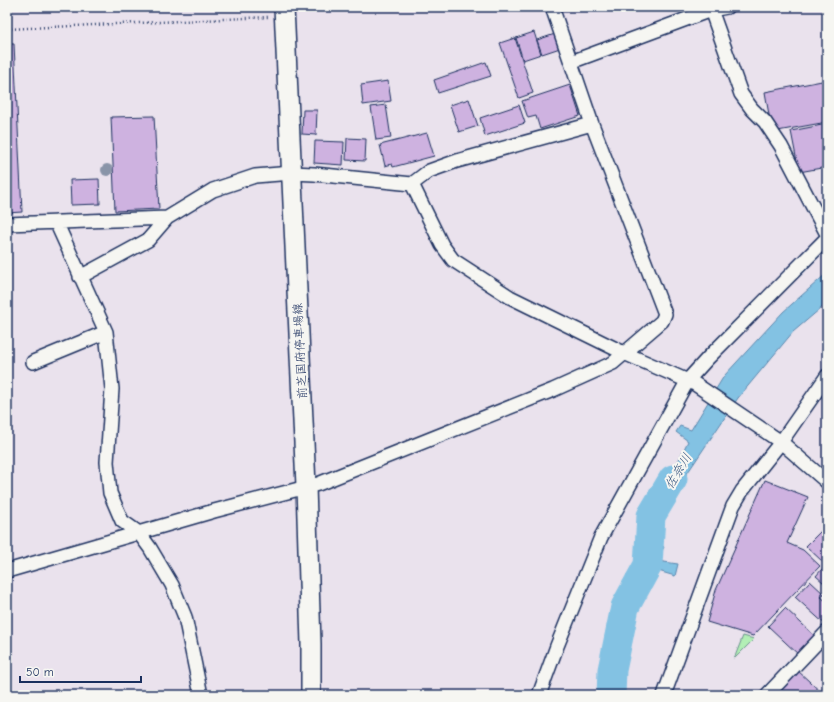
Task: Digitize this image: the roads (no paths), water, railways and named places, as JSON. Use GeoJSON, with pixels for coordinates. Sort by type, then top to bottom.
{"type":"FeatureCollection","features":[{"type":"Feature","properties":{"kind":"main road","name":"前芝国府停車場線"},"geometry":{"type":"LineString","coordinates":[[284,12],[306,486],[311,644],[311,695]]}},
{"type":"Feature","properties":{"kind":"street"},"geometry":{"type":"LineString","coordinates":[[7,571],[214,511],[318,484],[553,390],[613,363],[662,321],[665,314],[592,124],[552,7]]}},
{"type":"Feature","properties":{"kind":"street"},"geometry":{"type":"LineString","coordinates":[[571,62],[710,9],[726,7]]}},
{"type":"Feature","properties":{"kind":"street"},"geometry":{"type":"LineString","coordinates":[[710,9],[741,94],[781,146],[827,234]]}},
{"type":"Feature","properties":{"kind":"street"},"geometry":{"type":"LineString","coordinates":[[80,277],[148,240],[167,218],[213,190],[255,176],[292,173],[314,174],[412,184],[429,171],[457,161],[592,124]]}},
{"type":"Feature","properties":{"kind":"street"},"geometry":{"type":"LineString","coordinates":[[412,184],[442,245],[453,260],[510,297],[624,353],[692,382],[776,439],[827,482]]}},
{"type":"Feature","properties":{"kind":"street"},"geometry":{"type":"LineString","coordinates":[[7,224],[167,218]]}},
{"type":"Feature","properties":{"kind":"street"},"geometry":{"type":"LineString","coordinates":[[56,222],[106,332],[112,389],[107,462],[110,493],[122,521],[139,533],[150,548],[172,585],[185,618],[201,695]]}},
{"type":"Feature","properties":{"kind":"street"},"geometry":{"type":"LineString","coordinates":[[539,695],[601,537],[692,382],[714,352],[827,238]]}},
{"type":"Feature","properties":{"kind":"street"},"geometry":{"type":"LineString","coordinates":[[33,362],[106,332]]}},
{"type":"Feature","properties":{"kind":"street"},"geometry":{"type":"LineString","coordinates":[[664,695],[733,506],[776,439],[827,376]]}},
{"type":"Feature","properties":{"kind":"street"},"geometry":{"type":"LineString","coordinates":[[767,695],[827,632]]}},
{"type":"Feature","properties":{"kind":"water"},"geometry":{"type":"Polygon","coordinates":[[[827,273],[827,303],[793,332],[738,398],[684,478],[655,513],[651,536],[664,547],[657,561],[678,564],[675,576],[638,565],[642,550],[636,548],[688,441],[676,432],[680,426],[691,430],[724,376],[783,312],[827,273]]]}},
{"type":"Feature","properties":{"kind":"waterway","name":"佐奈川"},"geometry":{"type":"LineString","coordinates":[[611,695],[612,670],[625,607],[648,565],[651,516],[673,479]]}}]}
